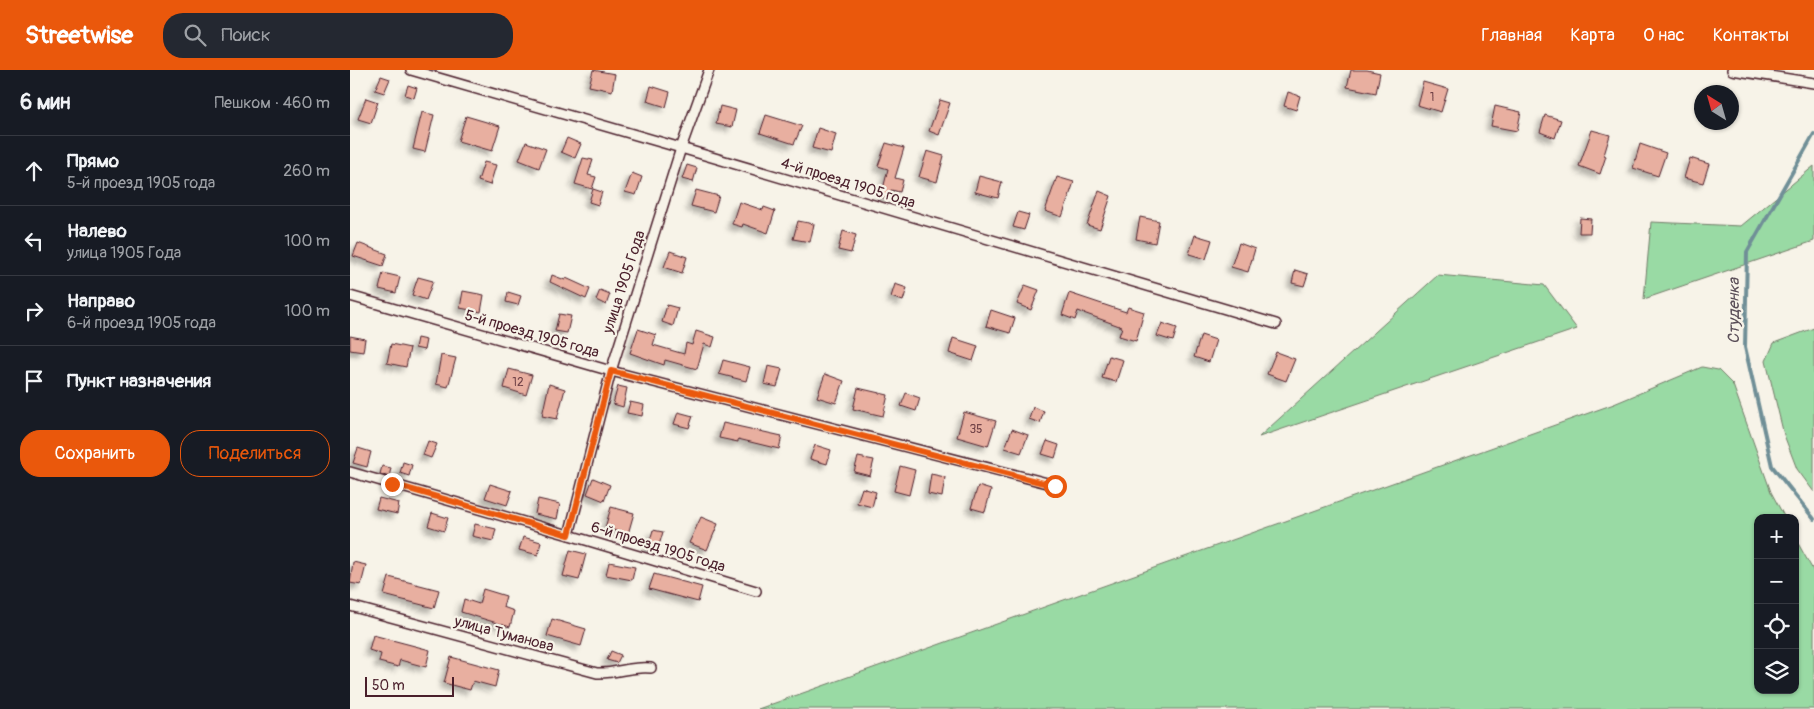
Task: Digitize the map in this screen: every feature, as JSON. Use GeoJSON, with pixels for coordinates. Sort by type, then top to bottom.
{"type":"FeatureCollection","features":[{"type":"Feature","properties":{"kind":"street","name":"4-й проезд 1905 года"},"geometry":{"type":"LineString","coordinates":[[411,70],[682,148],[1276,324]]}},
{"type":"Feature","properties":{"kind":"street","name":"улица 1905 Года"},"geometry":{"type":"LineString","coordinates":[[569,535],[611,371],[682,148],[709,70]]}},
{"type":"Feature","properties":{"kind":"street"},"geometry":{"type":"LineString","coordinates":[[1732,70],[1814,83]]}},
{"type":"Feature","properties":{"kind":"street","name":"5-й проезд 1905 года"},"geometry":{"type":"LineString","coordinates":[[350,296],[611,371],[1055,486]]}},
{"type":"Feature","properties":{"kind":"street","name":"6-й проезд 1905 года"},"geometry":{"type":"LineString","coordinates":[[350,472],[756,591]]}},
{"type":"Feature","properties":{"kind":"street","name":"улица Туманова"},"geometry":{"type":"LineString","coordinates":[[350,606],[597,673],[610,674],[627,668],[651,668]]}},
{"type":"Feature","properties":{"kind":"green space"},"geometry":{"type":"Polygon","coordinates":[[[1814,166],[1814,241],[1644,299],[1651,222],[1741,226],[1814,166]]]}},
{"type":"Feature","properties":{"kind":"green space"},"geometry":{"type":"Polygon","coordinates":[[[1438,275],[1544,285],[1577,329],[1259,437],[1438,275]]]}},
{"type":"Feature","properties":{"kind":"green space"},"geometry":{"type":"Polygon","coordinates":[[[1814,328],[1814,492],[1797,469],[1784,435],[1766,361],[1774,343],[1814,328]]]}},
{"type":"Feature","properties":{"kind":"green space"},"geometry":{"type":"Polygon","coordinates":[[[1702,367],[1718,370],[1733,385],[1771,492],[1783,514],[1754,514],[1754,694],[1799,694],[1799,545],[1814,572],[1814,709],[758,709],[1614,404],[1702,367]]]}},
{"type":"Feature","properties":{"kind":"building"},"geometry":{"type":"Polygon","coordinates":[[[593,70],[615,74],[612,91],[589,86],[593,70]]]}},
{"type":"Feature","properties":{"kind":"building"},"geometry":{"type":"Polygon","coordinates":[[[1351,70],[1367,70],[1380,73],[1376,93],[1347,87],[1351,70]]]}},
{"type":"Feature","properties":{"kind":"building"},"geometry":{"type":"Polygon","coordinates":[[[381,76],[390,79],[384,93],[375,90],[381,76]]]}},
{"type":"Feature","properties":{"kind":"building"},"geometry":{"type":"Polygon","coordinates":[[[1423,82],[1448,89],[1441,112],[1417,105],[1423,82]]]}},
{"type":"Feature","properties":{"kind":"building"},"geometry":{"type":"Polygon","coordinates":[[[408,85],[417,88],[414,98],[405,95],[408,85]]]}},
{"type":"Feature","properties":{"kind":"building"},"geometry":{"type":"Polygon","coordinates":[[[651,86],[670,92],[666,107],[647,101],[651,86]]]}},
{"type":"Feature","properties":{"kind":"building"},"geometry":{"type":"Polygon","coordinates":[[[1288,92],[1300,96],[1296,110],[1284,106],[1288,92]]]}},
{"type":"Feature","properties":{"kind":"building"},"geometry":{"type":"Polygon","coordinates":[[[366,98],[378,102],[371,123],[358,119],[366,98]]]}},
{"type":"Feature","properties":{"kind":"building"},"geometry":{"type":"Polygon","coordinates":[[[940,100],[950,103],[939,135],[929,131],[940,100]]]}},
{"type":"Feature","properties":{"kind":"building"},"geometry":{"type":"Polygon","coordinates":[[[720,106],[736,110],[732,127],[716,124],[720,106]]]}},
{"type":"Feature","properties":{"kind":"building"},"geometry":{"type":"Polygon","coordinates":[[[1495,106],[1521,112],[1517,131],[1491,126],[1495,106]]]}},
{"type":"Feature","properties":{"kind":"building"},"geometry":{"type":"Polygon","coordinates":[[[422,112],[434,115],[425,152],[413,149],[422,112]]]}},
{"type":"Feature","properties":{"kind":"building"},"geometry":{"type":"Polygon","coordinates":[[[766,115],[802,126],[794,144],[760,133],[766,115]]]}},
{"type":"Feature","properties":{"kind":"building"},"geometry":{"type":"Polygon","coordinates":[[[1545,115],[1561,120],[1555,138],[1540,132],[1545,115]]]}},
{"type":"Feature","properties":{"kind":"building"},"geometry":{"type":"Polygon","coordinates":[[[466,116],[500,126],[492,151],[458,141],[466,116]]]}},
{"type":"Feature","properties":{"kind":"building"},"geometry":{"type":"Polygon","coordinates":[[[818,128],[836,134],[831,153],[812,148],[818,128]]]}},
{"type":"Feature","properties":{"kind":"building"},"geometry":{"type":"Polygon","coordinates":[[[1592,130],[1610,135],[1600,174],[1579,166],[1592,130]]]}},
{"type":"Feature","properties":{"kind":"building"},"geometry":{"type":"Polygon","coordinates":[[[567,138],[581,144],[575,158],[561,152],[567,138]]]}},
{"type":"Feature","properties":{"kind":"building"},"geometry":{"type":"Polygon","coordinates":[[[526,142],[546,149],[539,168],[519,160],[526,142]]]}},
{"type":"Feature","properties":{"kind":"building"},"geometry":{"type":"Polygon","coordinates":[[[886,143],[904,148],[895,178],[903,180],[900,192],[891,190],[889,199],[881,197],[888,169],[878,166],[886,143]]]}},
{"type":"Feature","properties":{"kind":"building"},"geometry":{"type":"Polygon","coordinates":[[[1640,144],[1666,153],[1658,176],[1633,168],[1640,144]]]}},
{"type":"Feature","properties":{"kind":"building"},"geometry":{"type":"Polygon","coordinates":[[[927,151],[944,156],[937,182],[919,177],[927,151]]]}},
{"type":"Feature","properties":{"kind":"building"},"geometry":{"type":"Polygon","coordinates":[[[583,158],[593,160],[588,175],[596,177],[592,189],[575,184],[583,158]]]}},
{"type":"Feature","properties":{"kind":"building"},"geometry":{"type":"Polygon","coordinates":[[[1690,158],[1709,164],[1703,183],[1684,178],[1690,158]]]}},
{"type":"Feature","properties":{"kind":"building"},"geometry":{"type":"Polygon","coordinates":[[[484,162],[496,165],[490,185],[478,181],[484,162]]]}},
{"type":"Feature","properties":{"kind":"building"},"geometry":{"type":"Polygon","coordinates":[[[687,165],[697,168],[693,182],[682,179],[687,165]]]}},
{"type":"Feature","properties":{"kind":"building"},"geometry":{"type":"Polygon","coordinates":[[[632,173],[642,177],[636,195],[625,192],[632,173]]]}},
{"type":"Feature","properties":{"kind":"building"},"geometry":{"type":"Polygon","coordinates":[[[979,176],[1002,182],[998,198],[975,192],[979,176]]]}},
{"type":"Feature","properties":{"kind":"building"},"geometry":{"type":"Polygon","coordinates":[[[1057,177],[1074,182],[1062,217],[1045,211],[1057,177]]]}},
{"type":"Feature","properties":{"kind":"building"},"geometry":{"type":"Polygon","coordinates":[[[593,189],[602,192],[598,205],[589,202],[593,189]]]}},
{"type":"Feature","properties":{"kind":"building"},"geometry":{"type":"Polygon","coordinates":[[[696,190],[719,196],[714,212],[691,206],[696,190]]]}},
{"type":"Feature","properties":{"kind":"building"},"geometry":{"type":"Polygon","coordinates":[[[1099,191],[1111,196],[1100,229],[1087,225],[1099,191]]]}},
{"type":"Feature","properties":{"kind":"building"},"geometry":{"type":"Polygon","coordinates":[[[739,202],[763,210],[764,207],[775,211],[768,233],[743,224],[742,227],[732,224],[739,202]]]}},
{"type":"Feature","properties":{"kind":"building"},"geometry":{"type":"Polygon","coordinates":[[[1018,212],[1029,215],[1024,230],[1013,227],[1018,212]]]}},
{"type":"Feature","properties":{"kind":"building"},"geometry":{"type":"Polygon","coordinates":[[[1140,217],[1159,221],[1155,243],[1136,239],[1140,217]]]}},
{"type":"Feature","properties":{"kind":"building"},"geometry":{"type":"Polygon","coordinates":[[[1580,218],[1591,219],[1590,233],[1579,233],[1580,218]]]}},
{"type":"Feature","properties":{"kind":"building"},"geometry":{"type":"Polygon","coordinates":[[[798,221],[814,224],[810,242],[793,239],[798,221]]]}},
{"type":"Feature","properties":{"kind":"building"},"geometry":{"type":"Polygon","coordinates":[[[843,231],[856,235],[851,253],[838,250],[843,231]]]}},
{"type":"Feature","properties":{"kind":"building"},"geometry":{"type":"Polygon","coordinates":[[[1195,235],[1212,240],[1206,259],[1189,254],[1195,235]]]}},
{"type":"Feature","properties":{"kind":"building"},"geometry":{"type":"Polygon","coordinates":[[[358,243],[387,254],[383,266],[353,256],[358,243]]]}},
{"type":"Feature","properties":{"kind":"building"},"geometry":{"type":"Polygon","coordinates":[[[1239,243],[1255,249],[1248,272],[1231,267],[1239,243]]]}},
{"type":"Feature","properties":{"kind":"building"},"geometry":{"type":"Polygon","coordinates":[[[670,251],[687,257],[682,273],[664,267],[670,251]]]}},
{"type":"Feature","properties":{"kind":"building"},"geometry":{"type":"Polygon","coordinates":[[[1295,270],[1308,274],[1304,286],[1292,283],[1295,270]]]}},
{"type":"Feature","properties":{"kind":"building"},"geometry":{"type":"Polygon","coordinates":[[[383,273],[400,277],[396,293],[379,289],[383,273]]]}},
{"type":"Feature","properties":{"kind":"building"},"geometry":{"type":"Polygon","coordinates":[[[552,275],[565,280],[566,278],[590,289],[586,299],[550,282],[552,275]]]}},
{"type":"Feature","properties":{"kind":"building"},"geometry":{"type":"Polygon","coordinates":[[[418,277],[433,281],[426,300],[412,295],[418,277]]]}},
{"type":"Feature","properties":{"kind":"building"},"geometry":{"type":"Polygon","coordinates":[[[895,284],[907,288],[903,301],[891,297],[895,284]]]}},
{"type":"Feature","properties":{"kind":"building"},"geometry":{"type":"Polygon","coordinates":[[[1025,285],[1039,290],[1031,310],[1017,304],[1025,285]]]}},
{"type":"Feature","properties":{"kind":"building"},"geometry":{"type":"Polygon","coordinates":[[[600,290],[610,294],[606,305],[596,300],[600,290]]]}},
{"type":"Feature","properties":{"kind":"building"},"geometry":{"type":"Polygon","coordinates":[[[463,291],[484,295],[481,312],[460,308],[463,291]]]}},
{"type":"Feature","properties":{"kind":"building"},"geometry":{"type":"Polygon","coordinates":[[[508,292],[521,296],[518,305],[506,302],[508,292]]]}},
{"type":"Feature","properties":{"kind":"building"},"geometry":{"type":"Polygon","coordinates":[[[1069,293],[1126,312],[1128,307],[1144,312],[1136,341],[1119,336],[1122,327],[1078,311],[1075,320],[1062,315],[1069,293]]]}},
{"type":"Feature","properties":{"kind":"building"},"geometry":{"type":"Polygon","coordinates":[[[667,305],[678,308],[673,326],[662,322],[667,305]]]}},
{"type":"Feature","properties":{"kind":"building"},"geometry":{"type":"Polygon","coordinates":[[[991,310],[1015,318],[1010,333],[986,326],[991,310]]]}},
{"type":"Feature","properties":{"kind":"building"},"geometry":{"type":"Polygon","coordinates":[[[559,314],[571,316],[567,333],[555,331],[559,314]]]}},
{"type":"Feature","properties":{"kind":"building"},"geometry":{"type":"Polygon","coordinates":[[[1162,323],[1177,328],[1173,341],[1157,336],[1162,323]]]}},
{"type":"Feature","properties":{"kind":"building"},"geometry":{"type":"Polygon","coordinates":[[[638,329],[656,335],[653,345],[684,354],[686,343],[692,345],[696,331],[715,337],[712,347],[704,344],[697,369],[665,360],[664,365],[630,353],[638,329]]]}},
{"type":"Feature","properties":{"kind":"building"},"geometry":{"type":"Polygon","coordinates":[[[1201,335],[1216,340],[1209,362],[1194,357],[1201,335]]]}},
{"type":"Feature","properties":{"kind":"building"},"geometry":{"type":"Polygon","coordinates":[[[350,336],[365,339],[363,352],[350,350],[350,336]]]}},
{"type":"Feature","properties":{"kind":"building"},"geometry":{"type":"Polygon","coordinates":[[[417,338],[426,340],[424,350],[415,348],[417,338]]]}},
{"type":"Feature","properties":{"kind":"building"},"geometry":{"type":"Polygon","coordinates":[[[953,338],[978,346],[973,361],[949,353],[953,338]]]}},
{"type":"Feature","properties":{"kind":"building"},"geometry":{"type":"Polygon","coordinates":[[[391,344],[410,348],[406,367],[387,363],[391,344]]]}},
{"type":"Feature","properties":{"kind":"building"},"geometry":{"type":"Polygon","coordinates":[[[1276,352],[1295,359],[1286,381],[1267,374],[1276,352]]]}},
{"type":"Feature","properties":{"kind":"building"},"geometry":{"type":"Polygon","coordinates":[[[441,355],[456,358],[448,387],[436,384],[441,355]]]}},
{"type":"Feature","properties":{"kind":"building"},"geometry":{"type":"Polygon","coordinates":[[[1109,356],[1123,360],[1116,382],[1102,378],[1109,356]]]}},
{"type":"Feature","properties":{"kind":"building"},"geometry":{"type":"Polygon","coordinates":[[[723,360],[750,367],[746,381],[719,374],[723,360]]]}},
{"type":"Feature","properties":{"kind":"building"},"geometry":{"type":"Polygon","coordinates":[[[768,366],[782,369],[777,387],[764,384],[768,366]]]}},
{"type":"Feature","properties":{"kind":"building"},"geometry":{"type":"Polygon","coordinates":[[[509,369],[532,375],[526,395],[504,388],[509,369]]]}},
{"type":"Feature","properties":{"kind":"building"},"geometry":{"type":"Polygon","coordinates":[[[825,374],[844,381],[836,403],[817,397],[825,374]]]}},
{"type":"Feature","properties":{"kind":"building"},"geometry":{"type":"Polygon","coordinates":[[[549,384],[565,389],[557,419],[542,416],[549,384]]]}},
{"type":"Feature","properties":{"kind":"building"},"geometry":{"type":"Polygon","coordinates":[[[618,386],[627,388],[623,407],[613,404],[618,386]]]}},
{"type":"Feature","properties":{"kind":"building"},"geometry":{"type":"Polygon","coordinates":[[[858,388],[888,395],[883,416],[853,409],[858,388]]]}},
{"type":"Feature","properties":{"kind":"building"},"geometry":{"type":"Polygon","coordinates":[[[906,393],[920,398],[916,411],[901,406],[906,393]]]}},
{"type":"Feature","properties":{"kind":"building"},"geometry":{"type":"Polygon","coordinates":[[[630,402],[644,405],[642,416],[627,413],[630,402]]]}},
{"type":"Feature","properties":{"kind":"building"},"geometry":{"type":"Polygon","coordinates":[[[1033,407],[1044,411],[1040,423],[1029,419],[1033,407]]]}},
{"type":"Feature","properties":{"kind":"building"},"geometry":{"type":"Polygon","coordinates":[[[678,412],[693,416],[689,428],[674,424],[678,412]]]}},
{"type":"Feature","properties":{"kind":"building"},"geometry":{"type":"Polygon","coordinates":[[[964,412],[996,421],[988,446],[957,437],[964,412]]]}},
{"type":"Feature","properties":{"kind":"building"},"geometry":{"type":"Polygon","coordinates":[[[723,423],[782,436],[779,449],[738,439],[738,442],[719,438],[723,423]]]}},
{"type":"Feature","properties":{"kind":"building"},"geometry":{"type":"Polygon","coordinates":[[[1012,429],[1028,435],[1021,453],[1005,448],[1012,429]]]}},
{"type":"Feature","properties":{"kind":"building"},"geometry":{"type":"Polygon","coordinates":[[[428,441],[437,444],[431,458],[423,455],[428,441]]]}},
{"type":"Feature","properties":{"kind":"building"},"geometry":{"type":"Polygon","coordinates":[[[1047,441],[1059,445],[1055,458],[1042,454],[1047,441]]]}},
{"type":"Feature","properties":{"kind":"building"},"geometry":{"type":"Polygon","coordinates":[[[815,445],[831,450],[827,464],[810,459],[815,445]]]}},
{"type":"Feature","properties":{"kind":"building"},"geometry":{"type":"Polygon","coordinates":[[[358,448],[371,452],[367,467],[353,463],[358,448]]]}},
{"type":"Feature","properties":{"kind":"building"},"geometry":{"type":"Polygon","coordinates":[[[858,457],[874,460],[870,476],[854,472],[858,457]]]}},
{"type":"Feature","properties":{"kind":"building"},"geometry":{"type":"Polygon","coordinates":[[[403,462],[412,465],[409,476],[400,473],[403,462]]]}},
{"type":"Feature","properties":{"kind":"building"},"geometry":{"type":"Polygon","coordinates":[[[382,466],[391,468],[389,477],[380,474],[382,466]]]}},
{"type":"Feature","properties":{"kind":"building"},"geometry":{"type":"Polygon","coordinates":[[[900,466],[915,470],[909,495],[894,491],[900,466]]]}},
{"type":"Feature","properties":{"kind":"building"},"geometry":{"type":"Polygon","coordinates":[[[931,474],[945,477],[942,497],[928,494],[931,474]]]}},
{"type":"Feature","properties":{"kind":"building"},"geometry":{"type":"Polygon","coordinates":[[[593,478],[610,485],[604,501],[587,494],[593,478]]]}},
{"type":"Feature","properties":{"kind":"building"},"geometry":{"type":"Polygon","coordinates":[[[490,484],[512,491],[507,505],[485,498],[490,484]]]}},
{"type":"Feature","properties":{"kind":"building"},"geometry":{"type":"Polygon","coordinates":[[[978,486],[991,490],[985,512],[971,508],[978,486]]]}},
{"type":"Feature","properties":{"kind":"building"},"geometry":{"type":"Polygon","coordinates":[[[862,488],[876,492],[872,507],[857,503],[862,488]]]}},
{"type":"Feature","properties":{"kind":"building"},"geometry":{"type":"Polygon","coordinates":[[[379,498],[399,503],[397,514],[376,509],[379,498]]]}},
{"type":"Feature","properties":{"kind":"building"},"geometry":{"type":"Polygon","coordinates":[[[538,499],[560,504],[557,519],[535,514],[538,499]]]}},
{"type":"Feature","properties":{"kind":"building"},"geometry":{"type":"Polygon","coordinates":[[[611,507],[634,513],[628,534],[605,528],[611,507]]]}},
{"type":"Feature","properties":{"kind":"building"},"geometry":{"type":"Polygon","coordinates":[[[432,513],[448,518],[444,531],[428,526],[432,513]]]}},
{"type":"Feature","properties":{"kind":"building"},"geometry":{"type":"Polygon","coordinates":[[[701,517],[718,524],[707,550],[689,543],[701,517]]]}},
{"type":"Feature","properties":{"kind":"building"},"geometry":{"type":"Polygon","coordinates":[[[475,524],[496,529],[493,541],[472,536],[475,524]]]}},
{"type":"Feature","properties":{"kind":"building"},"geometry":{"type":"Polygon","coordinates":[[[653,530],[663,532],[657,552],[647,550],[653,530]]]}},
{"type":"Feature","properties":{"kind":"building"},"geometry":{"type":"Polygon","coordinates":[[[523,537],[541,542],[538,555],[519,550],[523,537]]]}},
{"type":"Feature","properties":{"kind":"building"},"geometry":{"type":"Polygon","coordinates":[[[570,550],[586,554],[579,580],[563,576],[570,550]]]}},
{"type":"Feature","properties":{"kind":"building"},"geometry":{"type":"Polygon","coordinates":[[[353,562],[366,565],[361,585],[350,583],[353,562]]]}},
{"type":"Feature","properties":{"kind":"building"},"geometry":{"type":"Polygon","coordinates":[[[609,562],[635,567],[632,580],[606,575],[609,562]]]}},
{"type":"Feature","properties":{"kind":"building"},"geometry":{"type":"Polygon","coordinates":[[[654,574],[702,587],[698,602],[649,589],[654,574]]]}},
{"type":"Feature","properties":{"kind":"building"},"geometry":{"type":"Polygon","coordinates":[[[389,577],[439,590],[434,608],[384,595],[389,577]]]}},
{"type":"Feature","properties":{"kind":"building"},"geometry":{"type":"Polygon","coordinates":[[[483,589],[506,596],[503,607],[514,611],[510,627],[461,612],[464,599],[479,604],[483,589]]]}},
{"type":"Feature","properties":{"kind":"building"},"geometry":{"type":"Polygon","coordinates":[[[552,619],[586,629],[581,646],[547,636],[552,619]]]}},
{"type":"Feature","properties":{"kind":"building"},"geometry":{"type":"Polygon","coordinates":[[[373,635],[430,650],[426,667],[400,660],[398,667],[379,662],[381,654],[369,650],[373,635]]]}},
{"type":"Feature","properties":{"kind":"building"},"geometry":{"type":"Polygon","coordinates":[[[611,651],[621,655],[617,663],[607,660],[611,651]]]}},
{"type":"Feature","properties":{"kind":"building"},"geometry":{"type":"Polygon","coordinates":[[[451,657],[499,670],[495,687],[473,681],[470,690],[444,683],[451,657]]]}},
{"type":"Feature","properties":{"kind":"waterway","name":"Студенка"},"geometry":{"type":"LineString","coordinates":[[1814,134],[1747,252],[1745,347],[1772,466],[1814,519]]}},
{"type":"Feature","properties":{"kind":"route"},"geometry":{"type":"LineString","coordinates":[[392,484],[569,535],[611,371],[1055,486]]}}]}
